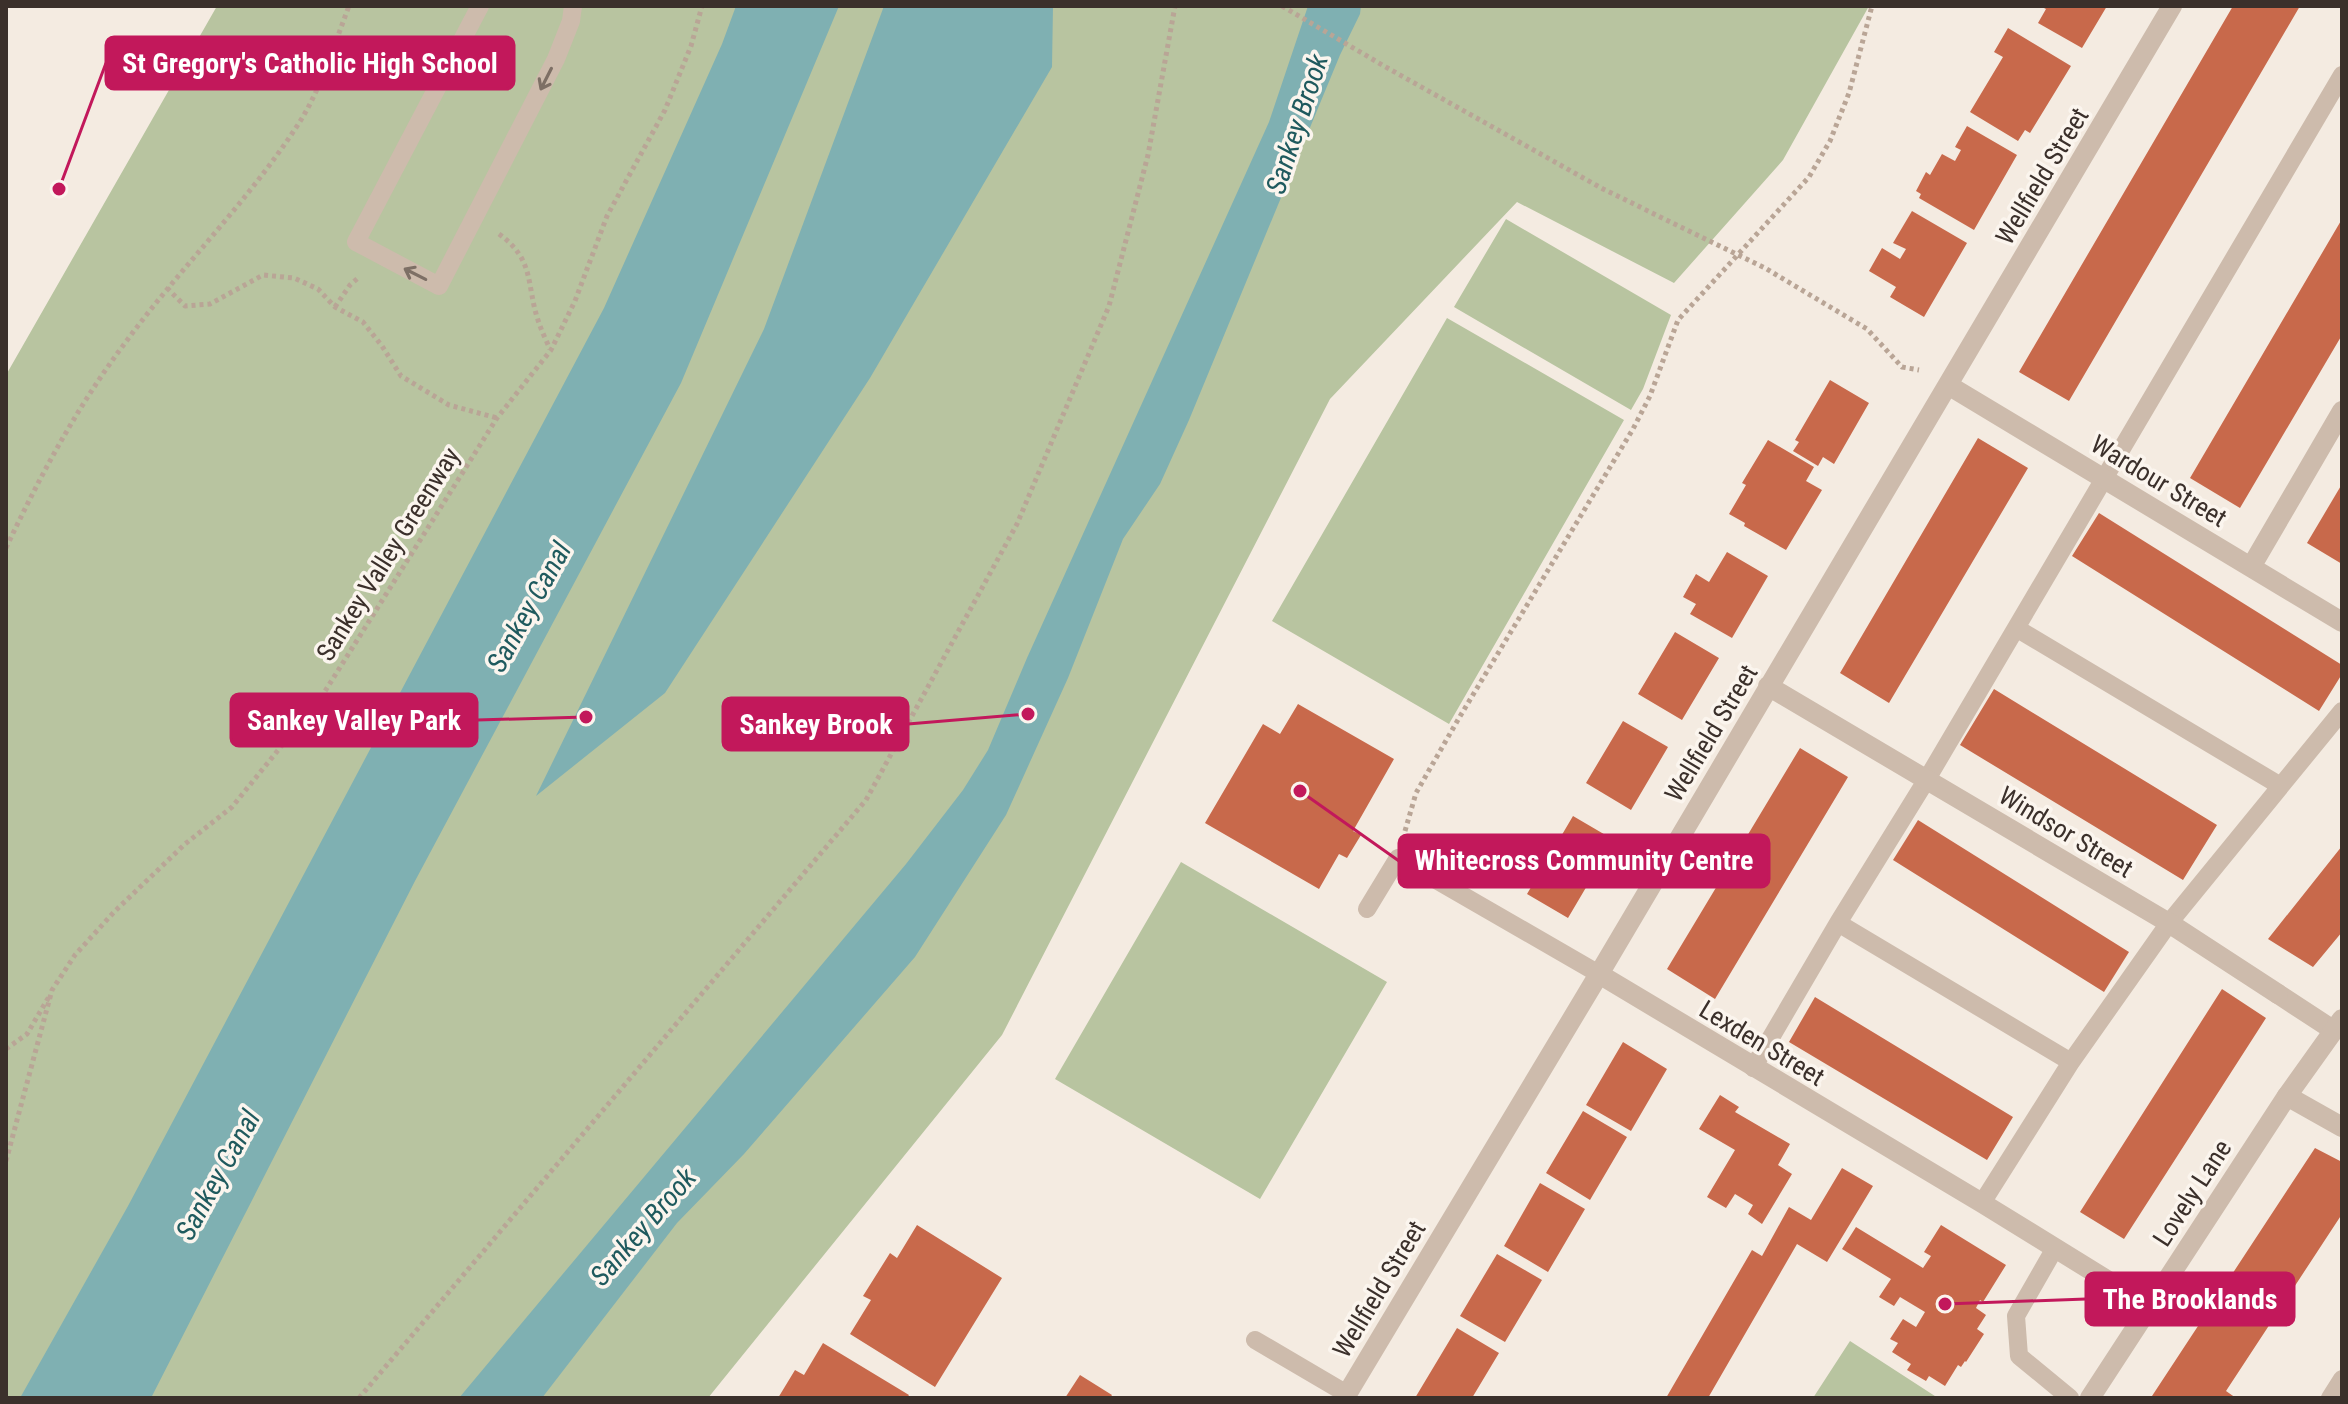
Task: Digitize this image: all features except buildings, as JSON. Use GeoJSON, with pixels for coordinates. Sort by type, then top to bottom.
{"type":"FeatureCollection","features":[{"type":"Feature","properties":{"kind":"street","name":"Wellfield Street"},"geometry":{"type":"LineString","coordinates":[[1347,1394],[2172,6]]}},
{"type":"Feature","properties":{"kind":"street","name":"Wardour Street"},"geometry":{"type":"LineString","coordinates":[[1948,385],[2342,622]]}},
{"type":"Feature","properties":{"kind":"street"},"geometry":{"type":"LineString","coordinates":[[2251,567],[2342,411]]}},
{"type":"Feature","properties":{"kind":"street","name":"Windsor Street"},"geometry":{"type":"LineString","coordinates":[[1768,686],[2169,923],[2278,994],[2338,1025]]}},
{"type":"Feature","properties":{"kind":"street","name":"Lexden Street"},"geometry":{"type":"LineString","coordinates":[[1599,974],[2149,1306]]}},
{"type":"Feature","properties":{"kind":"street","name":"Lovely Lane"},"geometry":{"type":"LineString","coordinates":[[2090,1398],[2287,1096],[2338,1025]]}},
{"type":"Feature","properties":{"kind":"street"},"geometry":{"type":"LineString","coordinates":[[2287,1096],[2342,1127]]}},
{"type":"Feature","properties":{"kind":"lane"},"geometry":{"type":"LineString","coordinates":[[480,6],[356,242],[439,286],[556,59],[571,21],[573,6]]}},
{"type":"Feature","properties":{"kind":"lane"},"geometry":{"type":"LineString","coordinates":[[1753,1068],[2342,75]]}},
{"type":"Feature","properties":{"kind":"lane"},"geometry":{"type":"LineString","coordinates":[[2016,628],[2279,785]]}},
{"type":"Feature","properties":{"kind":"lane"},"geometry":{"type":"LineString","coordinates":[[1982,1203],[2071,1062],[2169,923],[2342,711]]}},
{"type":"Feature","properties":{"kind":"lane"},"geometry":{"type":"LineString","coordinates":[[1367,909],[1398,858]]}},
{"type":"Feature","properties":{"kind":"lane","name":"Lexden Street"},"geometry":{"type":"LineString","coordinates":[[1398,858],[1599,974]]}},
{"type":"Feature","properties":{"kind":"lane"},"geometry":{"type":"LineString","coordinates":[[1838,923],[2071,1062]]}},
{"type":"Feature","properties":{"kind":"lane"},"geometry":{"type":"LineString","coordinates":[[2055,1248],[2016,1316],[2019,1356],[2070,1398]]}},
{"type":"Feature","properties":{"kind":"lane","name":"Wellfield Street"},"geometry":{"type":"LineString","coordinates":[[1255,1340],[1347,1394]]}},
{"type":"Feature","properties":{"kind":"lane"},"geometry":{"type":"LineString","coordinates":[[2330,1398],[2342,1379]]}},
{"type":"Feature","properties":{"kind":"path"},"geometry":{"type":"LineString","coordinates":[[6,548],[74,416],[123,345],[213,235],[300,121],[349,6]]}},
{"type":"Feature","properties":{"kind":"path","name":"Sankey Valley Greenway"},"geometry":{"type":"LineString","coordinates":[[6,1161],[52,990],[75,955],[114,912],[185,844],[232,807],[312,709],[497,418],[551,350],[575,301],[607,216],[665,110],[691,46],[702,6]]}},
{"type":"Feature","properties":{"kind":"path"},"geometry":{"type":"LineString","coordinates":[[359,1398],[866,800],[1017,524],[1109,306],[1148,155],[1175,6]]}},
{"type":"Feature","properties":{"kind":"path"},"geometry":{"type":"LineString","coordinates":[[1282,6],[1603,189],[1765,268],[1867,329],[1902,367],[1922,370],[1948,385]]}},
{"type":"Feature","properties":{"kind":"path"},"geometry":{"type":"LineString","coordinates":[[1398,858],[1416,793],[1633,429],[1650,396],[1678,320],[1809,177],[1830,141],[1849,93],[1872,6]]}},
{"type":"Feature","properties":{"kind":"path"},"geometry":{"type":"LineString","coordinates":[[473,220],[512,244],[529,272],[537,318],[551,350]]}},
{"type":"Feature","properties":{"kind":"path"},"geometry":{"type":"LineString","coordinates":[[167,288],[185,306],[210,304],[263,275],[294,278],[318,289],[335,307],[363,322],[401,376],[449,405],[497,418]]}},
{"type":"Feature","properties":{"kind":"path"},"geometry":{"type":"LineString","coordinates":[[6,1049],[27,1034],[52,990]]}},
{"type":"Feature","properties":{"kind":"green space"},"geometry":{"type":"Polygon","coordinates":[[[217,6],[1869,6],[1783,160],[1674,283],[1517,202],[1330,399],[1002,1035],[708,1398],[6,1398],[6,375],[217,6]]]}},
{"type":"Feature","properties":{"kind":"green space"},"geometry":{"type":"Polygon","coordinates":[[[1506,219],[1671,315],[1643,389],[1631,410],[1454,307],[1506,219]]]}},
{"type":"Feature","properties":{"kind":"green space"},"geometry":{"type":"Polygon","coordinates":[[[1447,318],[1624,420],[1449,724],[1272,621],[1447,318]]]}},
{"type":"Feature","properties":{"kind":"green space"},"geometry":{"type":"Polygon","coordinates":[[[1181,862],[1387,982],[1260,1199],[1055,1079],[1181,862]]]}},
{"type":"Feature","properties":{"kind":"green space"},"geometry":{"type":"Polygon","coordinates":[[[1850,1341],[1938,1398],[1813,1398],[1850,1341]]]}},
{"type":"Feature","properties":{"kind":"water","name":"Sankey Canal"},"geometry":{"type":"Polygon","coordinates":[[[736,6],[839,6],[681,383],[415,881],[151,1398],[20,1398],[128,1206],[604,308],[736,6]]]}},
{"type":"Feature","properties":{"kind":"water"},"geometry":{"type":"Polygon","coordinates":[[[884,6],[1053,6],[1052,67],[870,378],[665,693],[536,796],[764,329],[884,6]]]}},
{"type":"Feature","properties":{"kind":"water","name":"Sankey Brook"},"geometry":{"type":"Polygon","coordinates":[[[1308,6],[1361,6],[1189,420],[1160,484],[1123,539],[1068,678],[1006,815],[915,957],[744,1154],[677,1223],[542,1398],[459,1398],[906,864],[963,790],[988,750],[1269,122],[1308,6]]]}},
{"type":"Feature","properties":{"kind":"place","name":"St Gregory's Catholic High School"},"geometry":{"type":"Point","coordinates":[59,189]}},
{"type":"Feature","properties":{"kind":"place","name":"Sankey Brook"},"geometry":{"type":"Point","coordinates":[1028,714]}},
{"type":"Feature","properties":{"kind":"place","name":"Sankey Valley Park"},"geometry":{"type":"Point","coordinates":[586,717]}},
{"type":"Feature","properties":{"kind":"place","name":"Whitecross Community Centre"},"geometry":{"type":"Point","coordinates":[1300,791]}},
{"type":"Feature","properties":{"kind":"place","name":"The Brooklands"},"geometry":{"type":"Point","coordinates":[1945,1304]}}]}
